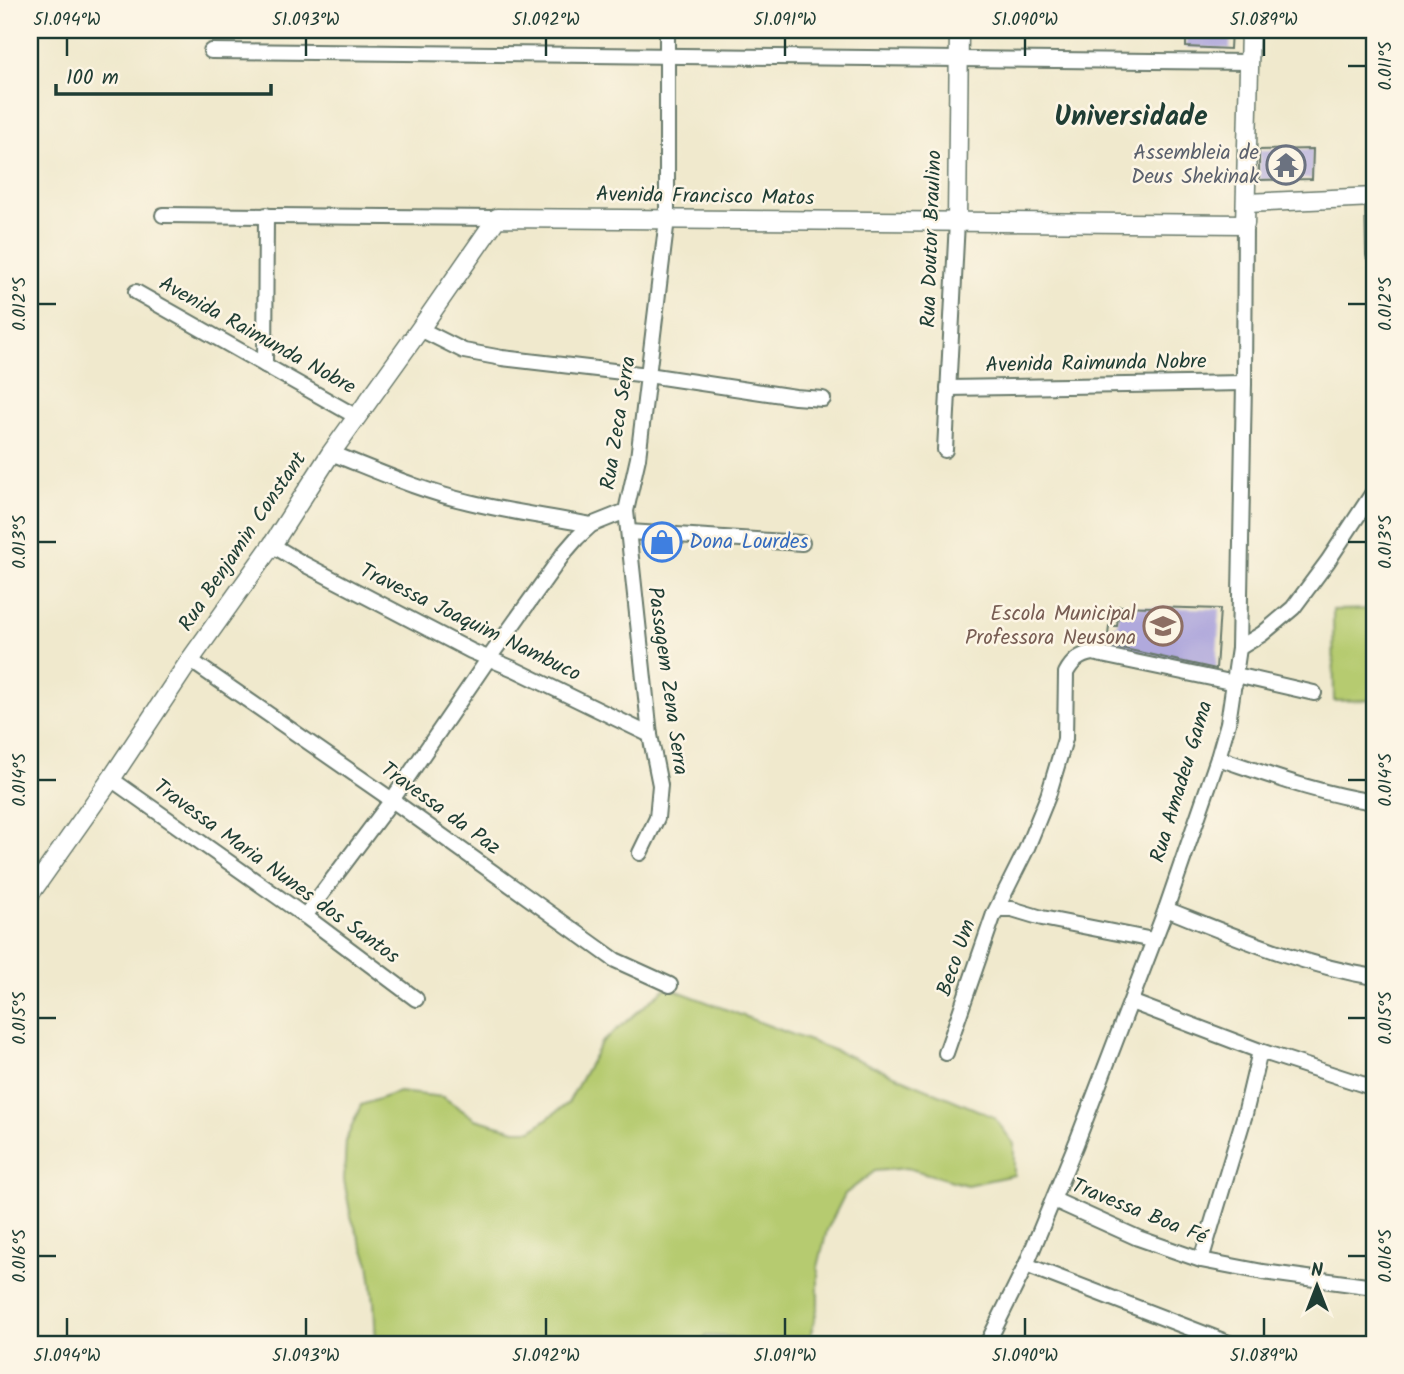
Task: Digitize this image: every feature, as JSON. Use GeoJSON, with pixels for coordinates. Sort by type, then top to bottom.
{"type":"FeatureCollection","features":[{"type":"Feature","properties":{"kind":"street","name":"Rua Zeca Serra"},"geometry":{"type":"LineString","coordinates":[[305,916],[392,800],[565,553],[591,525],[626,511],[638,458],[667,219],[667,30]]}},
{"type":"Feature","properties":{"kind":"street","name":"Rua Doutor Braulino"},"geometry":{"type":"LineString","coordinates":[[945,450],[957,222],[959,30]]}},
{"type":"Feature","properties":{"kind":"street","name":"Rua Amadeu Gama"},"geometry":{"type":"LineString","coordinates":[[987,1344],[1054,1200],[1131,1002],[1166,909],[1228,723],[1239,648],[1250,30]]}},
{"type":"Feature","properties":{"kind":"street"},"geometry":{"type":"LineString","coordinates":[[211,51],[1250,62]]}},
{"type":"Feature","properties":{"kind":"street"},"geometry":{"type":"LineString","coordinates":[[1247,203],[1373,197],[1374,255]]}},
{"type":"Feature","properties":{"kind":"street","name":"Avenida Francisco Matos"},"geometry":{"type":"LineString","coordinates":[[163,215],[1245,224]]}},
{"type":"Feature","properties":{"kind":"street"},"geometry":{"type":"LineString","coordinates":[[265,365],[266,215]]}},
{"type":"Feature","properties":{"kind":"street","name":"Rua Benjamin Constant"},"geometry":{"type":"LineString","coordinates":[[30,894],[272,545],[331,453],[497,218]]}},
{"type":"Feature","properties":{"kind":"street","name":"Avenida Raimunda Nobre"},"geometry":{"type":"LineString","coordinates":[[136,292],[357,417]]}},
{"type":"Feature","properties":{"kind":"street"},"geometry":{"type":"LineString","coordinates":[[420,329],[464,351],[513,360],[648,375],[795,397],[823,398]]}},
{"type":"Feature","properties":{"kind":"street","name":"Avenida Raimunda Nobre"},"geometry":{"type":"LineString","coordinates":[[948,388],[1244,383]]}},
{"type":"Feature","properties":{"kind":"street"},"geometry":{"type":"LineString","coordinates":[[331,453],[435,493],[517,512],[591,525]]}},
{"type":"Feature","properties":{"kind":"street"},"geometry":{"type":"LineString","coordinates":[[1239,648],[1262,634],[1293,608],[1374,491]]}},
{"type":"Feature","properties":{"kind":"street","name":"Passagem Zena Serra"},"geometry":{"type":"LineString","coordinates":[[626,511],[650,735],[660,785],[657,818],[640,853]]}},
{"type":"Feature","properties":{"kind":"street"},"geometry":{"type":"LineString","coordinates":[[629,532],[802,543]]}},
{"type":"Feature","properties":{"kind":"street","name":"Travessa Joaquim Nambuco"},"geometry":{"type":"LineString","coordinates":[[272,545],[471,651],[650,735]]}},
{"type":"Feature","properties":{"kind":"street"},"geometry":{"type":"LineString","coordinates":[[994,914],[1026,850],[1048,796],[1065,739],[1066,673],[1077,658],[1092,653],[1314,693]]}},
{"type":"Feature","properties":{"kind":"street","name":"Travessa da Paz"},"geometry":{"type":"LineString","coordinates":[[190,660],[392,800],[615,960],[670,985]]}},
{"type":"Feature","properties":{"kind":"street"},"geometry":{"type":"LineString","coordinates":[[1218,758],[1302,786],[1374,802]]}},
{"type":"Feature","properties":{"kind":"street","name":"Travessa Maria Nunes dos Santos"},"geometry":{"type":"LineString","coordinates":[[111,779],[305,916],[416,999]]}},
{"type":"Feature","properties":{"kind":"street","name":"Beco Um"},"geometry":{"type":"LineString","coordinates":[[946,1053],[998,909],[1012,909],[1042,918],[1153,940]]}},
{"type":"Feature","properties":{"kind":"street"},"geometry":{"type":"LineString","coordinates":[[1166,909],[1289,957],[1374,977]]}},
{"type":"Feature","properties":{"kind":"street"},"geometry":{"type":"LineString","coordinates":[[1131,1002],[1259,1051],[1374,1088]]}},
{"type":"Feature","properties":{"kind":"street"},"geometry":{"type":"LineString","coordinates":[[1201,1260],[1245,1114],[1259,1051]]}},
{"type":"Feature","properties":{"kind":"street","name":"Travessa Boa Fé"},"geometry":{"type":"LineString","coordinates":[[1054,1200],[1138,1238],[1201,1260],[1250,1270],[1374,1287]]}},
{"type":"Feature","properties":{"kind":"street"},"geometry":{"type":"LineString","coordinates":[[1026,1265],[1231,1344]]}},
{"type":"Feature","properties":{"kind":"green space"},"geometry":{"type":"Polygon","coordinates":[[[1374,609],[1374,700],[1334,701],[1333,610],[1374,609]]]}},
{"type":"Feature","properties":{"kind":"green space"},"geometry":{"type":"Polygon","coordinates":[[[667,987],[849,1056],[994,1117],[1014,1144],[1014,1175],[967,1185],[907,1168],[875,1171],[845,1194],[827,1230],[818,1267],[818,1305],[809,1343],[756,1344],[730,1337],[706,1336],[702,1344],[376,1344],[369,1263],[351,1217],[344,1180],[346,1140],[361,1105],[399,1092],[443,1097],[475,1119],[515,1130],[532,1130],[568,1103],[601,1043],[667,987]]]}},
{"type":"Feature","properties":{"kind":"building"},"geometry":{"type":"Polygon","coordinates":[[[1186,30],[1231,30],[1230,49],[1186,47],[1186,30]]]}},
{"type":"Feature","properties":{"kind":"building","name":"Assembleia de Deus Shekinak"},"geometry":{"type":"Polygon","coordinates":[[[1313,149],[1312,179],[1259,180],[1259,150],[1313,149]]]}},
{"type":"Feature","properties":{"kind":"building","name":"Escola Municipal Professora Neusona"},"geometry":{"type":"Polygon","coordinates":[[[1119,606],[1220,609],[1216,669],[1107,645],[1109,626],[1117,626],[1119,606]]]}},
{"type":"Feature","properties":{"kind":"place","name":"Assembleia de Deus Shekinak"},"geometry":{"type":"Point","coordinates":[1286,165]}},
{"type":"Feature","properties":{"kind":"place","name":"Dona Lourdes"},"geometry":{"type":"Point","coordinates":[662,542]}},
{"type":"Feature","properties":{"kind":"place","name":"Escola Municipal Professora Neusona"},"geometry":{"type":"Point","coordinates":[1163,626]}},
{"type":"Feature","properties":{"kind":"district","name":"Universidade"},"geometry":{"type":"Point","coordinates":[1131,117]}}]}
